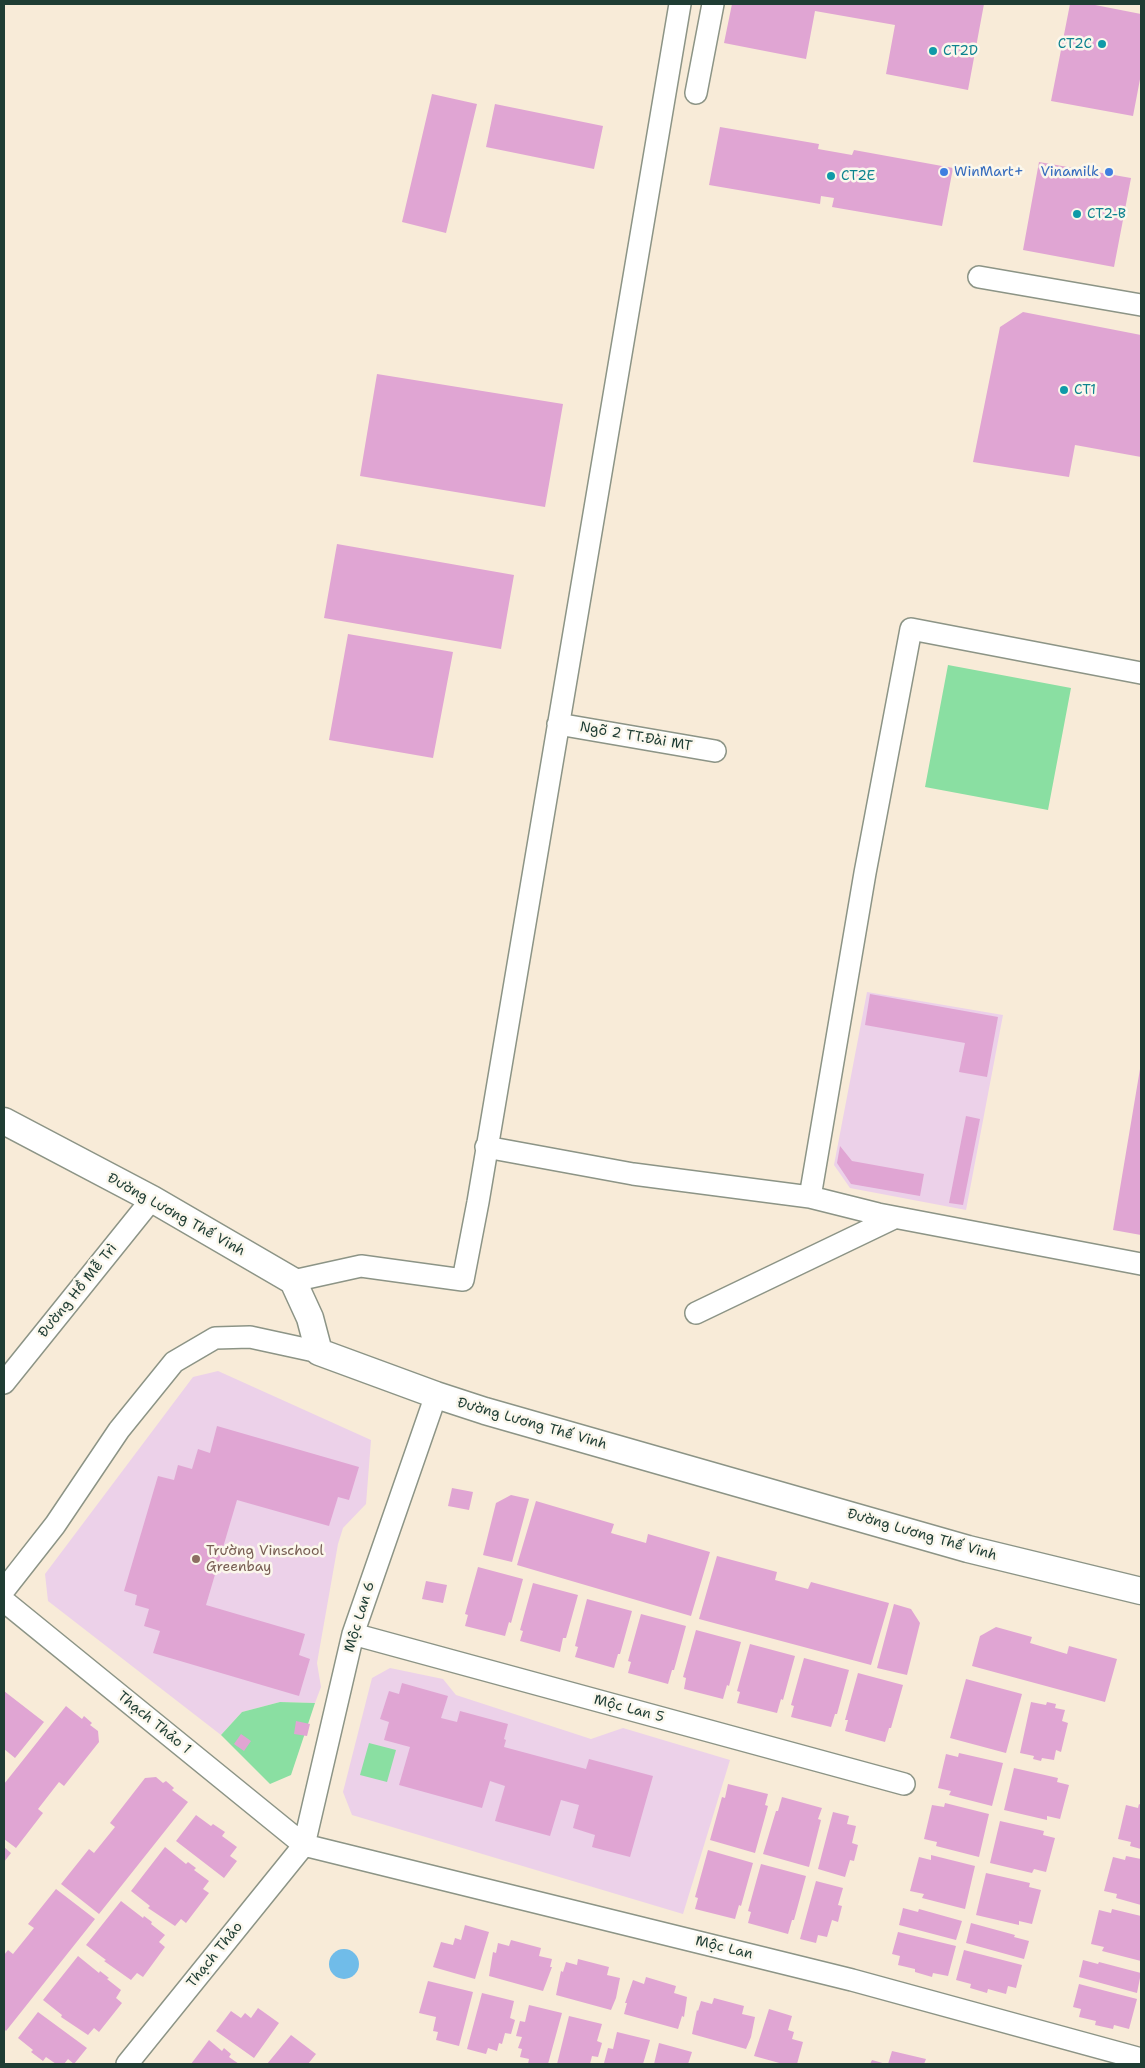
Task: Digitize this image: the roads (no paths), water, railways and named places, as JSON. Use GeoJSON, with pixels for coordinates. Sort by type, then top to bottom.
{"type":"FeatureCollection","features":[{"type":"Feature","properties":{"kind":"street"},"geometry":{"type":"LineString","coordinates":[[4,1590],[55,1525],[119,1430],[174,1362],[215,1338],[250,1337],[319,1352],[310,1318],[293,1281],[361,1266],[463,1280],[478,1202],[680,4]]}},
{"type":"Feature","properties":{"kind":"street"},"geometry":{"type":"LineString","coordinates":[[696,93],[712,4]]}},
{"type":"Feature","properties":{"kind":"street"},"geometry":{"type":"LineString","coordinates":[[979,277],[1141,305]]}},
{"type":"Feature","properties":{"kind":"street"},"geometry":{"type":"LineString","coordinates":[[810,1197],[865,872],[912,630],[1141,673]]}},
{"type":"Feature","properties":{"kind":"street","name":"Ngõ 2 TT.Đài MT"},"geometry":{"type":"LineString","coordinates":[[558,724],[715,751]]}},
{"type":"Feature","properties":{"kind":"street","name":"Đường Lương Thế Vinh"},"geometry":{"type":"LineString","coordinates":[[4,1121],[152,1199],[293,1281]]}},
{"type":"Feature","properties":{"kind":"street"},"geometry":{"type":"LineString","coordinates":[[486,1147],[633,1174],[810,1197],[894,1218],[1141,1264]]}},
{"type":"Feature","properties":{"kind":"street","name":"Đường Hồ Mễ Trì"},"geometry":{"type":"LineString","coordinates":[[4,1382],[152,1199]]}},
{"type":"Feature","properties":{"kind":"street"},"geometry":{"type":"LineString","coordinates":[[696,1313],[894,1218]]}},
{"type":"Feature","properties":{"kind":"street","name":"Đường Lương Thế Vinh"},"geometry":{"type":"LineString","coordinates":[[319,1352],[436,1395],[968,1549],[1141,1591]]}},
{"type":"Feature","properties":{"kind":"street","name":"Mộc Lan 6"},"geometry":{"type":"LineString","coordinates":[[304,1845],[353,1634],[436,1395]]}},
{"type":"Feature","properties":{"kind":"street","name":"Thạch Thảo 1"},"geometry":{"type":"LineString","coordinates":[[4,1601],[304,1845]]}},
{"type":"Feature","properties":{"kind":"street","name":"Mộc Lan 5"},"geometry":{"type":"LineString","coordinates":[[353,1634],[904,1784]]}},
{"type":"Feature","properties":{"kind":"street","name":"Mộc Lan"},"geometry":{"type":"LineString","coordinates":[[304,1845],[843,1978],[1141,2059]]}},
{"type":"Feature","properties":{"kind":"street","name":"Thạch Thảo"},"geometry":{"type":"LineString","coordinates":[[127,2064],[304,1845]]}},
{"type":"Feature","properties":{"kind":"water"},"geometry":{"type":"Polygon","coordinates":[[[344,1949],[355,1953],[359,1964],[355,1975],[344,1979],[333,1975],[329,1964],[333,1953],[344,1949]]]}},
{"type":"Feature","properties":{"kind":"place","name":"CT2C"},"geometry":{"type":"Point","coordinates":[1102,44]}},
{"type":"Feature","properties":{"kind":"place","name":"CT2D"},"geometry":{"type":"Point","coordinates":[933,51]}},
{"type":"Feature","properties":{"kind":"place","name":"WinMart+"},"geometry":{"type":"Point","coordinates":[944,172]}},
{"type":"Feature","properties":{"kind":"place","name":"Vinamilk"},"geometry":{"type":"Point","coordinates":[1109,172]}},
{"type":"Feature","properties":{"kind":"place","name":"CT2E"},"geometry":{"type":"Point","coordinates":[831,176]}},
{"type":"Feature","properties":{"kind":"place","name":"CT2-B"},"geometry":{"type":"Point","coordinates":[1077,214]}},
{"type":"Feature","properties":{"kind":"place","name":"CT1"},"geometry":{"type":"Point","coordinates":[1064,390]}},
{"type":"Feature","properties":{"kind":"place","name":"Trường Vinschool Greenbay"},"geometry":{"type":"Point","coordinates":[196,1559]}}]}
